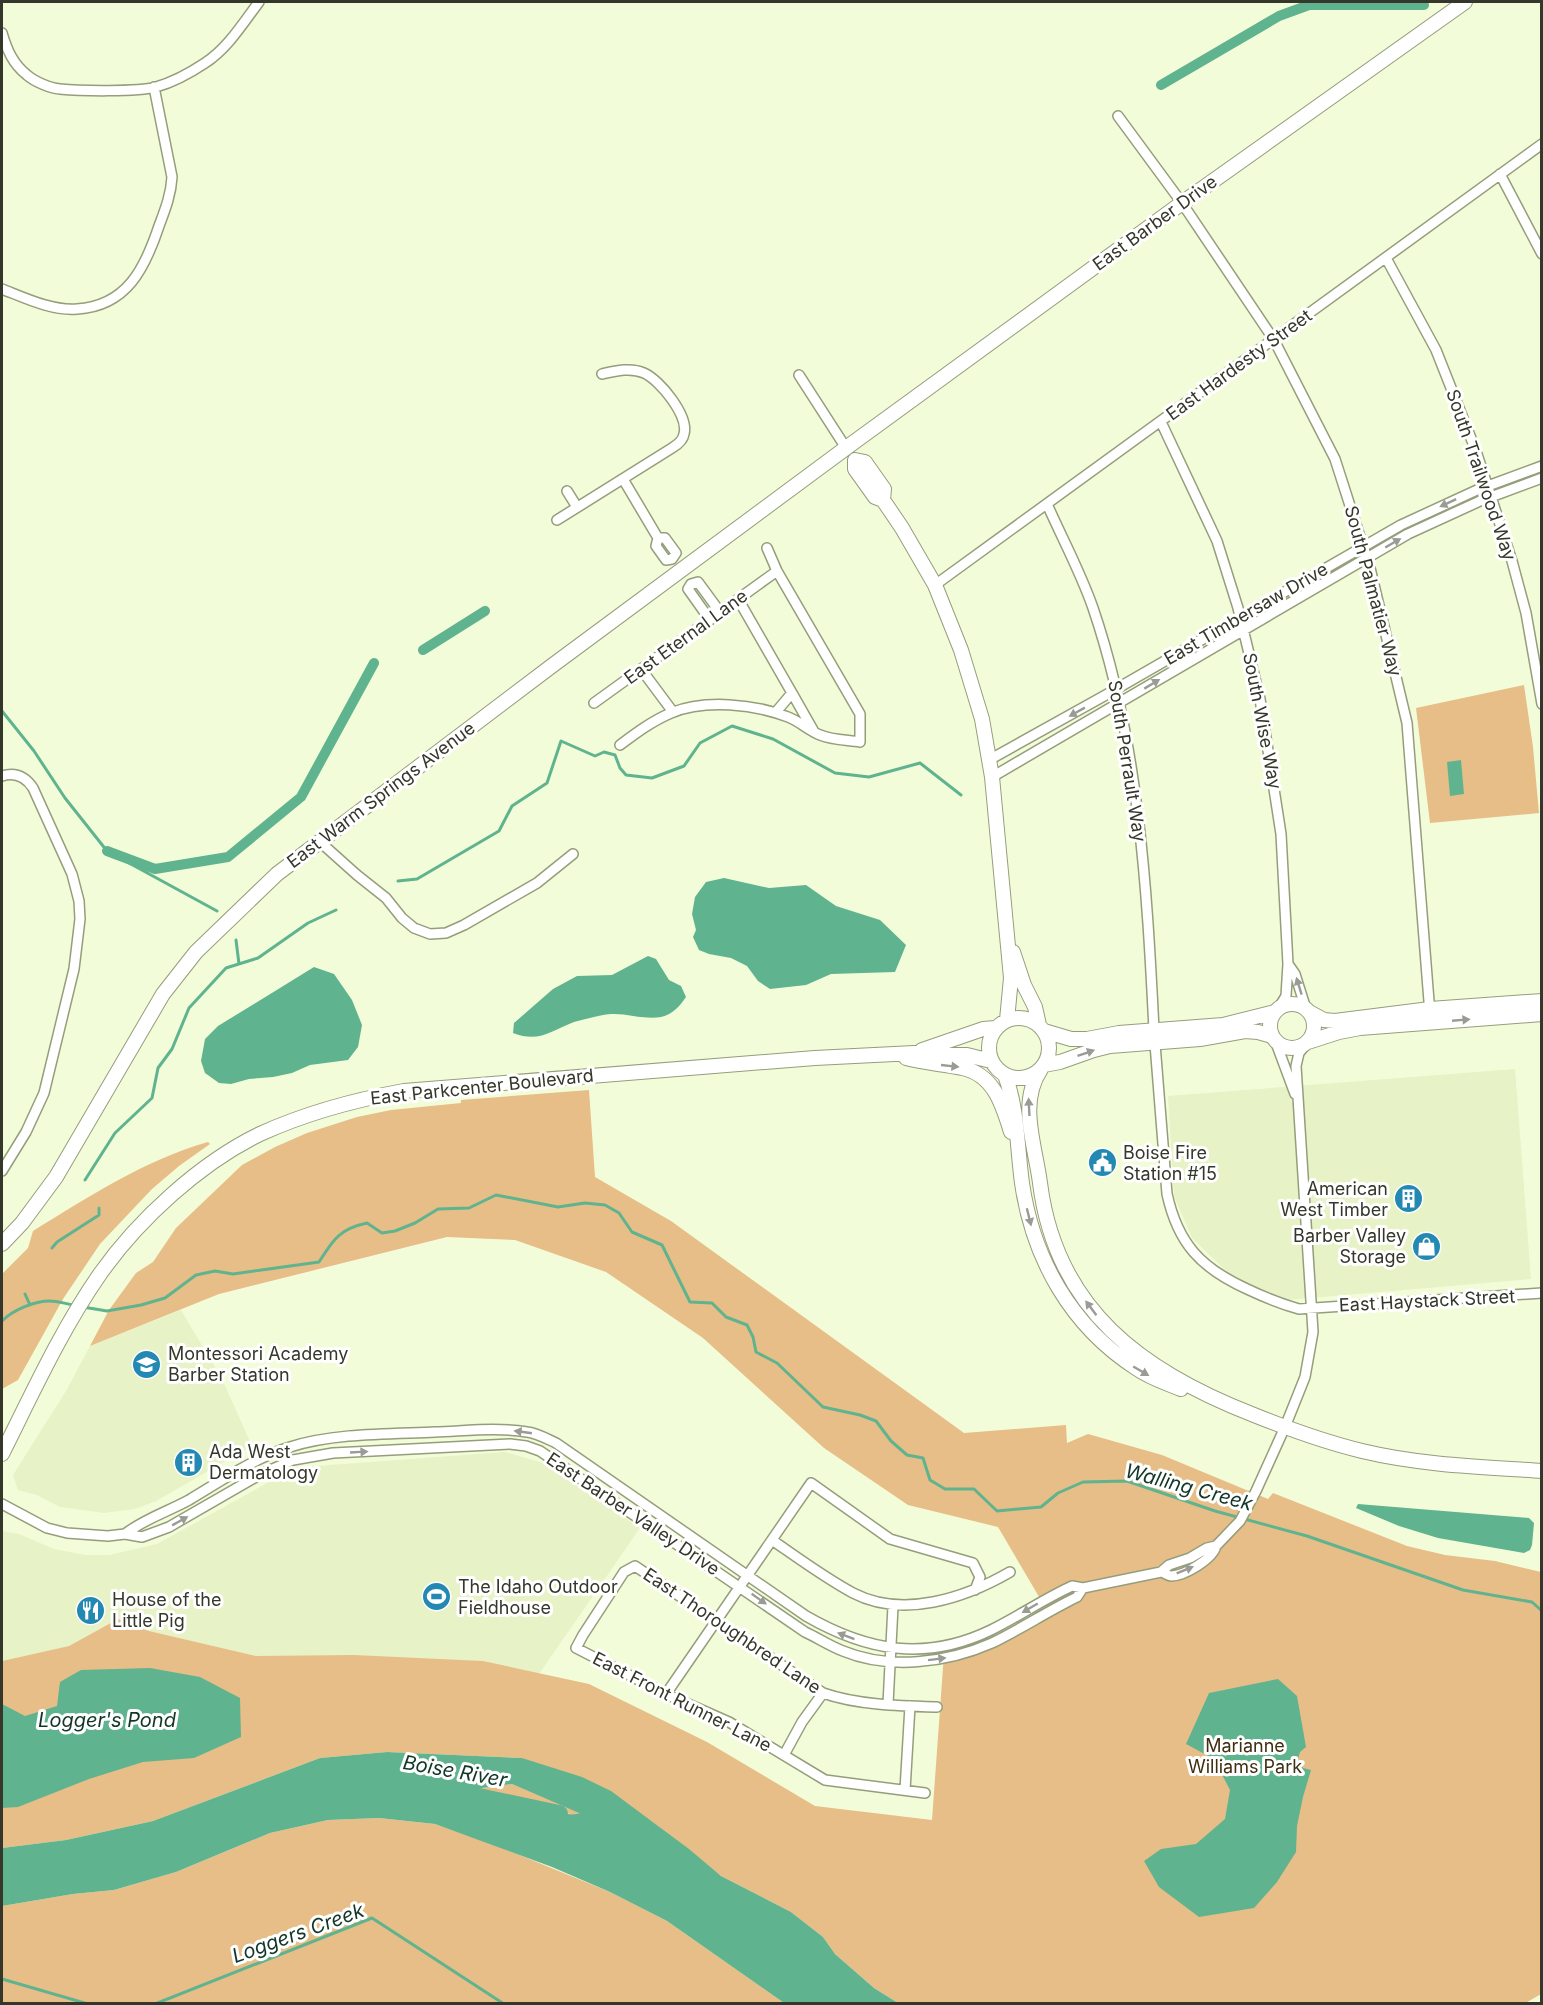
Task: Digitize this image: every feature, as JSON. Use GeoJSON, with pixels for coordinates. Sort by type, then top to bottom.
{"type":"FeatureCollection","features":[{"type":"Feature","properties":{"kind":"street"},"geometry":{"type":"LineString","coordinates":[[2,33],[8,52],[15,63],[27,76],[41,83],[59,89],[154,87],[180,78],[207,62],[225,46],[259,2]]}},
{"type":"Feature","properties":{"kind":"street","name":"East Barber Drive"},"geometry":{"type":"LineString","coordinates":[[846,448],[1182,203],[1465,2]]}},
{"type":"Feature","properties":{"kind":"street"},"geometry":{"type":"LineString","coordinates":[[2,289],[56,308],[77,309],[95,306],[129,287],[141,271],[150,252],[171,192],[172,177],[154,87]]}},
{"type":"Feature","properties":{"kind":"street","name":"South Palmatier Way"},"geometry":{"type":"LineString","coordinates":[[1118,116],[1182,203],[1274,340],[1335,459],[1363,546],[1407,723],[1431,1016]]}},
{"type":"Feature","properties":{"kind":"street","name":"East Hardesty Street"},"geometry":{"type":"LineString","coordinates":[[935,585],[1542,144]]}},
{"type":"Feature","properties":{"kind":"street"},"geometry":{"type":"LineString","coordinates":[[1500,174],[1542,254]]}},
{"type":"Feature","properties":{"kind":"street","name":"South Trailwood Way"},"geometry":{"type":"LineString","coordinates":[[1386,258],[1436,350],[1465,419],[1492,497],[1526,613],[1542,704]]}},
{"type":"Feature","properties":{"kind":"street"},"geometry":{"type":"LineString","coordinates":[[557,520],[672,448],[679,443],[684,433],[683,420],[661,383],[643,372],[620,370],[602,374]]}},
{"type":"Feature","properties":{"kind":"street"},"geometry":{"type":"LineString","coordinates":[[799,375],[846,448],[855,460],[865,462],[884,489],[883,500],[935,585],[961,650],[982,719],[992,777],[1011,988],[1001,1024],[989,1044],[992,1061],[997,1069],[1005,1075],[1024,1078],[1033,1075],[1043,1067],[1094,1050],[1223,1025],[1291,1004],[1298,1005],[1324,1020],[1335,1021],[1542,1014]]}},
{"type":"Feature","properties":{"kind":"street","name":"South Wise Way"},"geometry":{"type":"LineString","coordinates":[[1161,422],[1217,541],[1244,630],[1260,699],[1279,815],[1288,964],[1286,996],[1277,1010]]}},
{"type":"Feature","properties":{"kind":"street","name":"East Warm Springs Avenue"},"geometry":{"type":"LineString","coordinates":[[2,1244],[22,1223],[56,1177],[170,986],[196,952],[263,886],[319,841],[846,448]]}},
{"type":"Feature","properties":{"kind":"street","name":"East Timbersaw Drive"},"geometry":{"type":"LineString","coordinates":[[989,760],[1401,525],[1488,486],[1542,466]]}},
{"type":"Feature","properties":{"kind":"street","name":"East Timbersaw Drive"},"geometry":{"type":"LineString","coordinates":[[992,777],[1408,534],[1542,478]]}},
{"type":"Feature","properties":{"kind":"street"},"geometry":{"type":"LineString","coordinates":[[623,479],[658,538],[665,538],[676,553],[672,559],[691,584]]}},
{"type":"Feature","properties":{"kind":"street"},"geometry":{"type":"LineString","coordinates":[[567,491],[577,507]]}},
{"type":"Feature","properties":{"kind":"street","name":"South Perrault Way"},"geometry":{"type":"LineString","coordinates":[[1047,504],[1092,604],[1120,703],[1133,775],[1141,840],[1154,1037],[1167,1194],[1171,1213],[1182,1238],[1204,1264],[1231,1282],[1279,1304],[1299,1309],[1312,1308]]}},
{"type":"Feature","properties":{"kind":"street"},"geometry":{"type":"LineString","coordinates":[[620,745],[648,724],[673,712],[698,706],[730,705],[776,712],[793,718],[822,736],[860,742],[860,714],[777,571],[767,548]]}},
{"type":"Feature","properties":{"kind":"street","name":"East Eternal Lane"},"geometry":{"type":"LineString","coordinates":[[594,703],[777,571]]}},
{"type":"Feature","properties":{"kind":"street"},"geometry":{"type":"LineString","coordinates":[[710,620],[688,589],[691,584],[698,582],[720,612]]}},
{"type":"Feature","properties":{"kind":"street"},"geometry":{"type":"LineString","coordinates":[[738,599],[814,732]]}},
{"type":"Feature","properties":{"kind":"street"},"geometry":{"type":"LineString","coordinates":[[641,669],[673,712]]}},
{"type":"Feature","properties":{"kind":"street"},"geometry":{"type":"LineString","coordinates":[[776,712],[792,693]]}},
{"type":"Feature","properties":{"kind":"street"},"geometry":{"type":"LineString","coordinates":[[2,776],[16,774],[24,778],[33,788],[72,874],[79,901],[80,919],[74,969],[44,1093],[26,1132],[2,1171]]}},
{"type":"Feature","properties":{"kind":"street"},"geometry":{"type":"LineString","coordinates":[[319,841],[386,898],[402,918],[414,928],[430,934],[446,933],[473,920],[537,883],[573,854]]}},
{"type":"Feature","properties":{"kind":"street"},"geometry":{"type":"LineString","coordinates":[[1007,936],[1049,1048],[1043,1067],[1034,1080],[1030,1092],[1029,1111],[1042,1197],[1052,1235],[1066,1270],[1101,1321],[1131,1349],[1193,1389],[1222,1403]]}},
{"type":"Feature","properties":{"kind":"street","name":"South Wise Way"},"geometry":{"type":"LineString","coordinates":[[1288,964],[1295,974],[1308,1011]]}},
{"type":"Feature","properties":{"kind":"street"},"geometry":{"type":"LineString","coordinates":[[1001,1024],[1024,1018],[1042,1028],[1071,1038],[1088,1039],[1119,1033],[1200,1039],[1245,1031],[1258,1032],[1292,1048],[1351,1029],[1542,1001]]}},
{"type":"Feature","properties":{"kind":"street"},"geometry":{"type":"LineString","coordinates":[[1277,1010],[1270,1024],[1290,1083],[1298,1099]]}},
{"type":"Feature","properties":{"kind":"street"},"geometry":{"type":"LineString","coordinates":[[1285,1427],[1305,1377],[1313,1332],[1296,1066],[1299,1053],[1308,1042],[1314,1028],[1308,1011]]}},
{"type":"Feature","properties":{"kind":"street","name":"East Parkcenter Boulevard"},"geometry":{"type":"LineString","coordinates":[[914,1053],[1001,1024]]}},
{"type":"Feature","properties":{"kind":"street"},"geometry":{"type":"LineString","coordinates":[[892,1054],[928,1064],[963,1068],[987,1082],[1002,1104],[1020,1160]]}},
{"type":"Feature","properties":{"kind":"street","name":"East Parkcenter Boulevard"},"geometry":{"type":"LineString","coordinates":[[2,1454],[64,1335],[98,1277],[125,1242],[156,1208],[194,1177],[257,1136],[335,1106],[362,1098],[404,1091],[815,1058],[892,1054],[967,1055],[992,1061]]}},
{"type":"Feature","properties":{"kind":"street"},"geometry":{"type":"LineString","coordinates":[[1005,1075],[1014,1106],[1026,1204],[1037,1245],[1053,1281],[1085,1325],[1101,1342],[1137,1370],[1194,1395],[1362,1451],[1445,1465],[1542,1471]]}},
{"type":"Feature","properties":{"kind":"street","name":"East Haystack Street"},"geometry":{"type":"LineString","coordinates":[[1312,1308],[1542,1293]]}},
{"type":"Feature","properties":{"kind":"street","name":"East Barber Valley Drive"},"geometry":{"type":"LineString","coordinates":[[125,1534],[139,1523],[163,1513],[255,1462],[294,1445],[344,1438],[502,1429],[530,1432],[556,1443],[806,1616],[857,1641],[891,1648],[915,1649],[965,1641],[989,1631],[1072,1586],[1083,1588],[1161,1572],[1169,1565],[1216,1546],[1240,1521],[1285,1427]]}},
{"type":"Feature","properties":{"kind":"street","name":"East Barber Valley Drive"},"geometry":{"type":"LineString","coordinates":[[2,1504],[47,1528],[67,1533],[108,1536],[125,1534],[142,1537],[169,1527],[261,1474],[293,1460],[333,1453],[510,1444],[540,1451],[562,1464],[806,1632],[842,1651],[867,1658],[890,1661],[938,1660],[975,1650],[1077,1597],[1083,1588]]}},
{"type":"Feature","properties":{"kind":"street"},"geometry":{"type":"LineString","coordinates":[[666,1694],[812,1483],[890,1539],[973,1563],[980,1577],[975,1590]]}},
{"type":"Feature","properties":{"kind":"street"},"geometry":{"type":"LineString","coordinates":[[772,1540],[854,1594],[893,1606],[938,1601],[975,1590],[1010,1572]]}},
{"type":"Feature","properties":{"kind":"street","name":"East Thoroughbred Lane"},"geometry":{"type":"LineString","coordinates":[[576,1648],[624,1572],[635,1566],[823,1693],[833,1697],[888,1704],[937,1707]]}},
{"type":"Feature","properties":{"kind":"street"},"geometry":{"type":"LineString","coordinates":[[888,1704],[893,1606]]}},
{"type":"Feature","properties":{"kind":"street","name":"East Front Runner Lane"},"geometry":{"type":"LineString","coordinates":[[576,1648],[666,1694],[729,1722],[825,1780],[925,1793]]}},
{"type":"Feature","properties":{"kind":"street"},"geometry":{"type":"LineString","coordinates":[[784,1755],[802,1722],[823,1693]]}},
{"type":"Feature","properties":{"kind":"street"},"geometry":{"type":"LineString","coordinates":[[905,1790],[910,1706]]}},
{"type":"Feature","properties":{"kind":"shaded area"},"geometry":{"type":"Polygon","coordinates":[[[1515,1069],[1531,1279],[1276,1301],[1228,1273],[1192,1238],[1174,1196],[1168,1096],[1515,1069]]]}},
{"type":"Feature","properties":{"kind":"shaded area"},"geometry":{"type":"Polygon","coordinates":[[[181,1310],[223,1381],[252,1446],[156,1501],[135,1509],[104,1513],[60,1507],[37,1495],[18,1490],[13,1475],[66,1391],[90,1346],[181,1310]]]}},
{"type":"Feature","properties":{"kind":"shaded area"},"geometry":{"type":"Polygon","coordinates":[[[505,1452],[543,1463],[640,1528],[539,1674],[482,1661],[256,1656],[149,1631],[118,1619],[69,1646],[2,1661],[2,1531],[19,1534],[54,1549],[85,1555],[109,1555],[157,1544],[280,1476],[303,1467],[505,1452]]]}},
{"type":"Feature","properties":{"kind":"green space"},"geometry":{"type":"Polygon","coordinates":[[[1524,685],[1539,813],[1430,823],[1416,708],[1524,685]]]}},
{"type":"Feature","properties":{"kind":"green space","name":"Marianne Williams Park"},"geometry":{"type":"Polygon","coordinates":[[[589,1090],[595,1177],[671,1221],[964,1433],[1066,1425],[1067,1443],[1088,1434],[1162,1455],[1268,1499],[1273,1493],[1407,1546],[1445,1555],[1495,1561],[1541,1572],[1541,1994],[1524,2004],[898,2003],[874,1988],[835,1954],[823,1937],[791,1912],[721,1876],[651,1821],[522,1758],[387,1752],[320,1758],[153,1821],[66,1840],[2,1848],[2,1661],[69,1646],[118,1619],[149,1631],[256,1656],[354,1655],[483,1661],[589,1684],[707,1742],[815,1806],[932,1820],[944,1654],[990,1639],[1045,1607],[998,1527],[908,1505],[824,1448],[703,1338],[606,1272],[515,1240],[447,1237],[219,1294],[90,1346],[109,1310],[136,1273],[153,1262],[176,1228],[242,1165],[275,1147],[307,1133],[357,1117],[391,1110],[461,1103],[461,1100],[589,1090]]]}},
{"type":"Feature","properties":{"kind":"green space"},"geometry":{"type":"Polygon","coordinates":[[[208,1142],[210,1144],[152,1189],[100,1244],[63,1299],[18,1380],[2,1389],[2,1274],[28,1248],[33,1231],[139,1169],[208,1142]]]}},
{"type":"Feature","properties":{"kind":"green space"},"geometry":{"type":"Polygon","coordinates":[[[512,1784],[580,1813],[575,1815],[552,1810],[517,1809],[482,1804],[457,1795],[460,1791],[512,1784]]]}},
{"type":"Feature","properties":{"kind":"green space"},"geometry":{"type":"Polygon","coordinates":[[[379,1818],[435,1824],[495,1845],[610,1892],[667,1921],[784,2003],[2,2003],[2,1906],[73,1894],[114,1890],[176,1872],[270,1833],[328,1820],[379,1818]]]}},
{"type":"Feature","properties":{"kind":"water"},"geometry":{"type":"Polygon","coordinates":[[[1461,760],[1464,794],[1450,796],[1447,762],[1461,760]]]}},
{"type":"Feature","properties":{"kind":"water"},"geometry":{"type":"Polygon","coordinates":[[[724,878],[769,888],[806,885],[836,906],[880,920],[906,945],[895,972],[831,974],[806,985],[770,989],[758,981],[747,966],[731,958],[699,950],[693,937],[696,930],[692,914],[695,897],[706,882],[724,878]]]}},
{"type":"Feature","properties":{"kind":"water"},"geometry":{"type":"Polygon","coordinates":[[[648,956],[656,959],[669,980],[681,986],[686,997],[669,1014],[655,1018],[607,1015],[574,1022],[538,1036],[530,1037],[513,1033],[514,1023],[553,989],[577,976],[612,975],[648,956]]]}},
{"type":"Feature","properties":{"kind":"water"},"geometry":{"type":"Polygon","coordinates":[[[314,967],[334,974],[352,1000],[362,1025],[358,1047],[348,1060],[310,1065],[292,1073],[231,1084],[219,1083],[205,1073],[201,1061],[205,1039],[218,1026],[314,967]]]}},
{"type":"Feature","properties":{"kind":"water"},"geometry":{"type":"Polygon","coordinates":[[[1358,1504],[1529,1518],[1534,1523],[1532,1545],[1530,1550],[1524,1553],[1438,1538],[1399,1526],[1356,1508],[1358,1504]]]}},
{"type":"Feature","properties":{"kind":"water","name":"Logger's Pond"},"geometry":{"type":"Polygon","coordinates":[[[150,1668],[200,1677],[240,1698],[241,1737],[194,1758],[143,1762],[89,1779],[18,1807],[2,1808],[2,1704],[25,1716],[57,1706],[60,1682],[81,1670],[150,1668]]]}},
{"type":"Feature","properties":{"kind":"water"},"geometry":{"type":"Polygon","coordinates":[[[1278,1679],[1297,1696],[1306,1747],[1300,1752],[1298,1759],[1303,1768],[1311,1770],[1297,1826],[1296,1852],[1277,1882],[1254,1908],[1199,1917],[1159,1887],[1144,1861],[1161,1849],[1196,1844],[1225,1819],[1230,1790],[1214,1759],[1186,1744],[1209,1693],[1278,1679]]]}},
{"type":"Feature","properties":{"kind":"water"},"geometry":{"type":"Polygon","coordinates":[[[387,1752],[522,1758],[582,1777],[611,1791],[721,1876],[791,1912],[823,1937],[835,1954],[874,1988],[898,2003],[784,2003],[667,1921],[610,1892],[552,1867],[435,1824],[379,1818],[328,1820],[270,1833],[176,1872],[114,1890],[73,1894],[2,1906],[2,1848],[66,1840],[153,1821],[320,1758],[387,1752]],[[512,1784],[460,1791],[457,1795],[493,1805],[551,1810],[569,1814],[580,1813],[512,1784]]]}},
{"type":"Feature","properties":{"kind":"waterway"},"geometry":{"type":"LineString","coordinates":[[1161,85],[1279,16],[1309,5],[1424,5]]}},
{"type":"Feature","properties":{"kind":"waterway"},"geometry":{"type":"LineString","coordinates":[[423,650],[485,611]]}},
{"type":"Feature","properties":{"kind":"waterway"},"geometry":{"type":"LineString","coordinates":[[107,851],[155,869],[228,857],[301,797],[374,663]]}},
{"type":"Feature","properties":{"kind":"waterway"},"geometry":{"type":"LineString","coordinates":[[2,711],[107,851],[217,911]]}},
{"type":"Feature","properties":{"kind":"waterway"},"geometry":{"type":"LineString","coordinates":[[398,881],[417,879],[499,831],[512,806],[547,783],[561,741],[595,756],[604,752],[615,755],[620,768],[626,775],[652,778],[684,766],[700,743],[732,726],[773,739],[835,773],[869,777],[920,763],[961,795]]}},
{"type":"Feature","properties":{"kind":"waterway"},"geometry":{"type":"LineString","coordinates":[[85,1180],[115,1133],[152,1098],[158,1068],[172,1049],[189,1008],[226,968],[258,958],[308,923],[336,910]]}},
{"type":"Feature","properties":{"kind":"waterway"},"geometry":{"type":"LineString","coordinates":[[236,940],[239,964]]}},
{"type":"Feature","properties":{"kind":"waterway","name":"Walling Creek"},"geometry":{"type":"LineString","coordinates":[[83,1307],[107,1311],[141,1305],[165,1298],[196,1275],[215,1271],[233,1274],[319,1262],[338,1236],[357,1225],[367,1223],[382,1233],[395,1231],[415,1223],[438,1209],[469,1208],[496,1195],[558,1207],[585,1203],[605,1205],[619,1213],[632,1232],[662,1245],[690,1302],[712,1303],[726,1317],[747,1325],[753,1337],[756,1352],[777,1363],[823,1407],[876,1421],[891,1441],[907,1455],[923,1458],[930,1480],[945,1489],[974,1489],[997,1511],[1041,1507],[1058,1493],[1083,1482],[1127,1481],[1215,1511],[1307,1536],[1463,1590],[1532,1602],[1542,1611]]}},
{"type":"Feature","properties":{"kind":"waterway"},"geometry":{"type":"LineString","coordinates":[[52,1248],[57,1242],[99,1215],[99,1208]]}},
{"type":"Feature","properties":{"kind":"waterway"},"geometry":{"type":"LineString","coordinates":[[25,1294],[30,1305]]}},
{"type":"Feature","properties":{"kind":"waterway","name":"Walling Creek"},"geometry":{"type":"LineString","coordinates":[[2,1321],[18,1310],[44,1301],[74,1305]]}},
{"type":"Feature","properties":{"kind":"waterway","name":"Boise River"},"geometry":{"type":"LineString","coordinates":[[436,1788],[559,1814]]}},
{"type":"Feature","properties":{"kind":"waterway","name":"Loggers Creek"},"geometry":{"type":"LineString","coordinates":[[155,2004],[372,1918],[504,2004]]}},
{"type":"Feature","properties":{"kind":"waterway","name":"Loggers Creek"},"geometry":{"type":"LineString","coordinates":[[2,1979],[88,2004]]}},
{"type":"Feature","properties":{"kind":"place","name":"Boise Fire Station #15"},"geometry":{"type":"Point","coordinates":[1102,1163]}},
{"type":"Feature","properties":{"kind":"place","name":"American West Timber"},"geometry":{"type":"Point","coordinates":[1409,1199]}},
{"type":"Feature","properties":{"kind":"place","name":"Barber Valley Storage"},"geometry":{"type":"Point","coordinates":[1427,1246]}},
{"type":"Feature","properties":{"kind":"place","name":"Montessori Academy Barber Station"},"geometry":{"type":"Point","coordinates":[147,1364]}},
{"type":"Feature","properties":{"kind":"place","name":"Ada West Dermatology"},"geometry":{"type":"Point","coordinates":[188,1462]}},
{"type":"Feature","properties":{"kind":"place","name":"The Idaho Outdoor Fieldhouse"},"geometry":{"type":"Point","coordinates":[437,1597]}},
{"type":"Feature","properties":{"kind":"place","name":"House of the Little Pig"},"geometry":{"type":"Point","coordinates":[91,1610]}}]}
